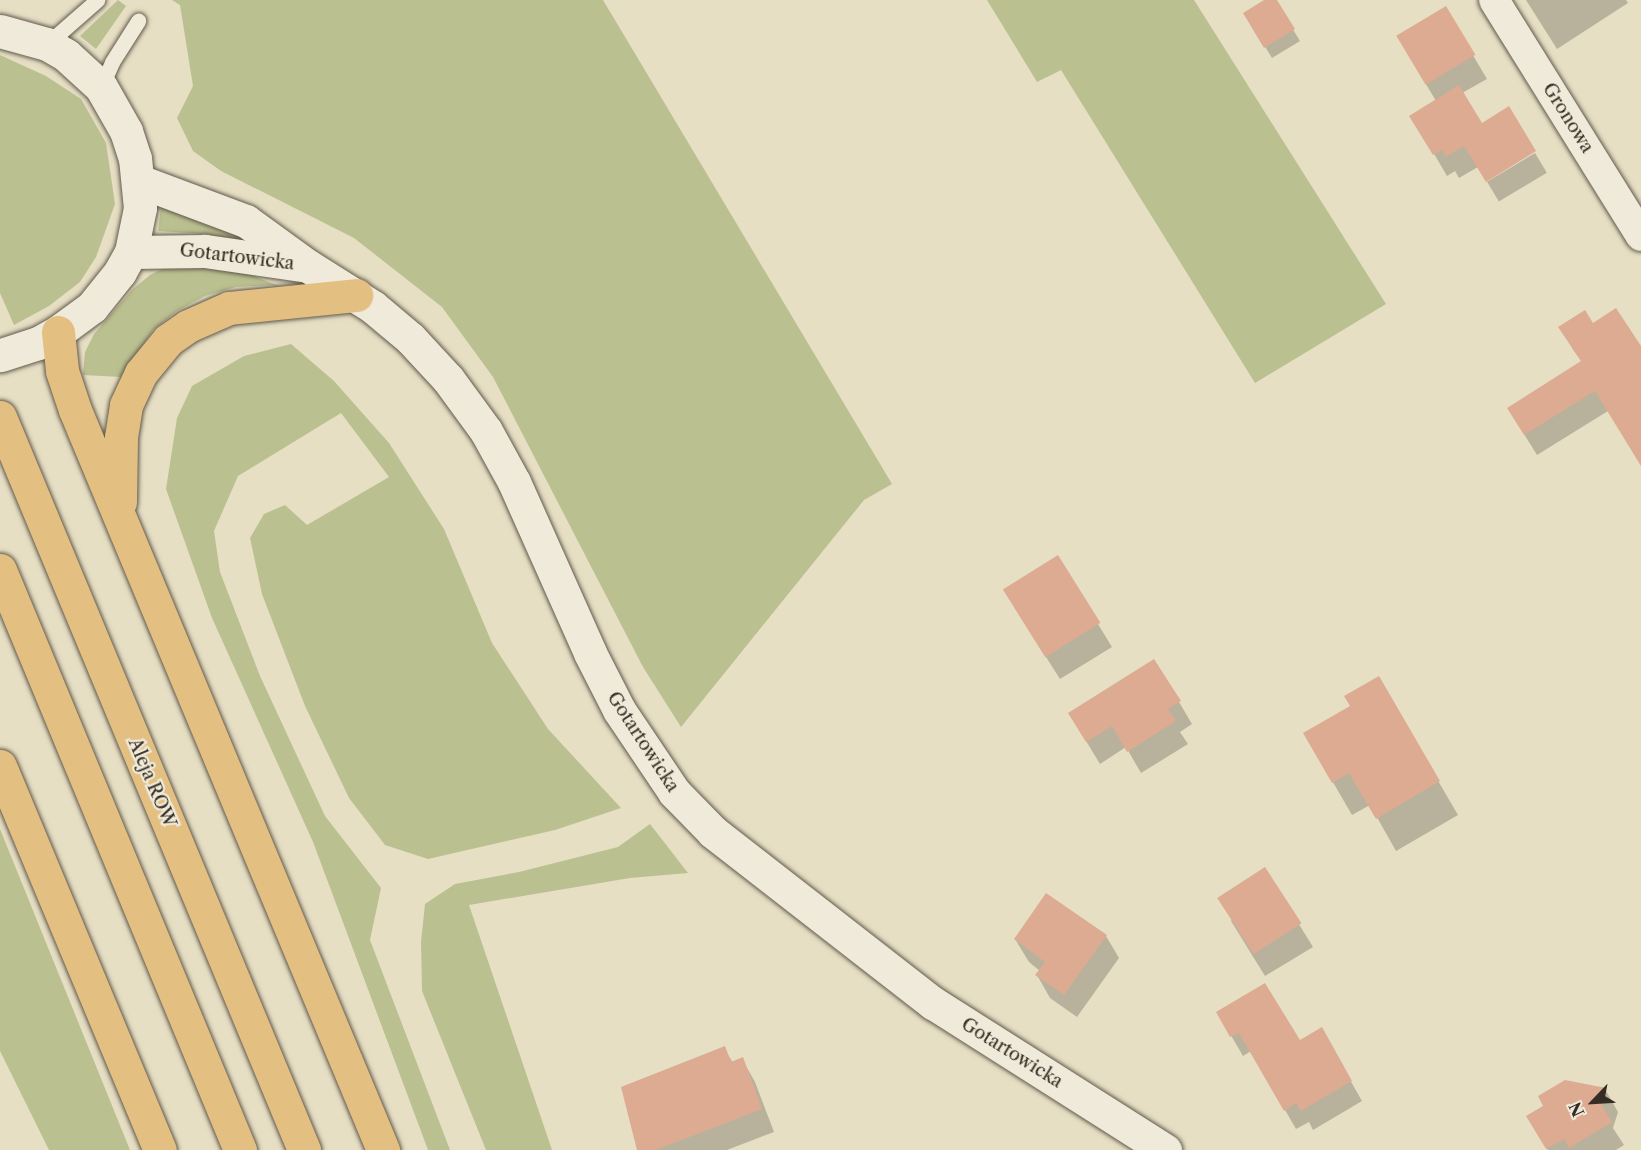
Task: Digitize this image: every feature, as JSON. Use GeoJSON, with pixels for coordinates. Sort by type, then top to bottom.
{"type":"FeatureCollection","features":[{"type":"Feature","properties":{"kind":"main road"},"geometry":{"type":"LineString","coordinates":[[120,516],[121,437],[126,405],[141,373],[168,340],[188,326],[230,308],[356,295]]}},
{"type":"Feature","properties":{"kind":"main road"},"geometry":{"type":"LineString","coordinates":[[58,332],[66,387],[383,1150]]}},
{"type":"Feature","properties":{"kind":"main road","name":"Aleja ROW"},"geometry":{"type":"LineString","coordinates":[[0,417],[304,1150]]}},
{"type":"Feature","properties":{"kind":"main road"},"geometry":{"type":"LineString","coordinates":[[0,570],[240,1150]]}},
{"type":"Feature","properties":{"kind":"main road"},"geometry":{"type":"LineString","coordinates":[[0,766],[160,1150]]}},
{"type":"Feature","properties":{"kind":"street","name":"Gronowa"},"geometry":{"type":"LineString","coordinates":[[1494,0],[1641,236]]}},
{"type":"Feature","properties":{"kind":"street"},"geometry":{"type":"LineString","coordinates":[[0,31],[47,44],[66,55],[101,87],[126,131],[139,181],[140,208],[131,252],[120,272],[92,307],[58,332],[27,347],[0,355]]}},
{"type":"Feature","properties":{"kind":"street","name":"Gotartowicka"},"geometry":{"type":"LineString","coordinates":[[139,181],[246,221],[308,266],[356,295],[410,338],[448,378],[475,415],[514,482],[590,653],[620,710],[654,765],[713,832],[933,1003],[1165,1150]]}},
{"type":"Feature","properties":{"kind":"street","name":"Gotartowicka"},"geometry":{"type":"LineString","coordinates":[[131,252],[205,251],[308,266]]}},
{"type":"Feature","properties":{"kind":"lane"},"geometry":{"type":"LineString","coordinates":[[47,44],[97,0]]}},
{"type":"Feature","properties":{"kind":"lane"},"geometry":{"type":"LineString","coordinates":[[101,87],[112,62],[138,21]]}},
{"type":"Feature","properties":{"kind":"green space"},"geometry":{"type":"Polygon","coordinates":[[[118,0],[126,6],[96,49],[80,36],[118,0]]]}},
{"type":"Feature","properties":{"kind":"green space"},"geometry":{"type":"Polygon","coordinates":[[[172,0],[603,0],[892,484],[864,500],[681,727],[643,667],[493,377],[442,307],[354,238],[221,171],[193,151],[177,118],[193,86],[180,5],[172,0]]]}},
{"type":"Feature","properties":{"kind":"green space"},"geometry":{"type":"Polygon","coordinates":[[[987,0],[1194,0],[1386,304],[1255,383],[1061,70],[1037,82],[987,0]]]}},
{"type":"Feature","properties":{"kind":"green space"},"geometry":{"type":"Polygon","coordinates":[[[0,55],[46,76],[81,99],[106,143],[115,204],[96,257],[80,282],[49,306],[14,325],[0,293],[0,55]]]}},
{"type":"Feature","properties":{"kind":"green space"},"geometry":{"type":"Polygon","coordinates":[[[161,207],[244,235],[238,240],[206,234],[158,231],[161,207]]]}},
{"type":"Feature","properties":{"kind":"green space"},"geometry":{"type":"Polygon","coordinates":[[[177,262],[247,273],[281,287],[271,285],[236,287],[205,296],[177,311],[153,330],[121,377],[83,375],[85,352],[94,334],[133,289],[150,275],[177,262]]]}},
{"type":"Feature","properties":{"kind":"green space"},"geometry":{"type":"Polygon","coordinates":[[[291,344],[334,381],[389,443],[444,529],[492,643],[548,729],[621,808],[555,830],[428,859],[385,845],[349,798],[305,706],[262,594],[250,538],[264,514],[285,505],[307,525],[389,477],[341,413],[238,476],[214,531],[220,572],[260,676],[325,816],[381,888],[370,940],[450,1150],[428,1150],[313,842],[212,618],[166,489],[177,418],[192,386],[244,356],[291,344]]]}},
{"type":"Feature","properties":{"kind":"green space"},"geometry":{"type":"Polygon","coordinates":[[[650,824],[688,873],[630,878],[469,905],[552,1150],[486,1150],[422,991],[421,942],[425,904],[455,884],[519,872],[618,847],[650,824]]]}},
{"type":"Feature","properties":{"kind":"green space"},"geometry":{"type":"Polygon","coordinates":[[[0,829],[130,1150],[49,1150],[0,1051],[0,829]]]}},
{"type":"Feature","properties":{"kind":"building"},"geometry":{"type":"Polygon","coordinates":[[[1264,0],[1277,0],[1295,29],[1264,48],[1243,13],[1264,0]]]}},
{"type":"Feature","properties":{"kind":"building"},"geometry":{"type":"Polygon","coordinates":[[[1446,6],[1475,55],[1426,85],[1396,36],[1446,6]]]}},
{"type":"Feature","properties":{"kind":"building"},"geometry":{"type":"Polygon","coordinates":[[[1459,85],[1482,123],[1509,106],[1536,151],[1486,182],[1464,146],[1446,157],[1442,150],[1433,155],[1409,116],[1459,85]]]}},
{"type":"Feature","properties":{"kind":"building"},"geometry":{"type":"Polygon","coordinates":[[[1616,308],[1641,346],[1641,466],[1595,391],[1524,435],[1507,408],[1581,361],[1558,327],[1585,310],[1593,323],[1616,308]]]}},
{"type":"Feature","properties":{"kind":"building"},"geometry":{"type":"Polygon","coordinates":[[[1058,555],[1100,623],[1045,657],[1003,589],[1058,555]]]}},
{"type":"Feature","properties":{"kind":"building"},"geometry":{"type":"Polygon","coordinates":[[[1154,659],[1181,701],[1168,709],[1176,721],[1127,752],[1112,726],[1086,742],[1068,713],[1154,659]]]}},
{"type":"Feature","properties":{"kind":"building"},"geometry":{"type":"Polygon","coordinates":[[[1379,676],[1440,781],[1376,819],[1349,773],[1332,783],[1303,733],[1350,706],[1344,696],[1379,676]]]}},
{"type":"Feature","properties":{"kind":"building"},"geometry":{"type":"Polygon","coordinates":[[[1265,867],[1301,923],[1254,954],[1217,898],[1265,867]]]}},
{"type":"Feature","properties":{"kind":"building"},"geometry":{"type":"Polygon","coordinates":[[[1046,893],[1107,935],[1064,995],[1035,975],[1045,962],[1014,939],[1046,893]]]}},
{"type":"Feature","properties":{"kind":"building"},"geometry":{"type":"Polygon","coordinates":[[[1265,983],[1300,1040],[1322,1027],[1352,1081],[1301,1111],[1296,1103],[1284,1111],[1239,1033],[1230,1037],[1216,1012],[1265,983]]]}},
{"type":"Feature","properties":{"kind":"building"},"geometry":{"type":"Polygon","coordinates":[[[725,1046],[731,1062],[743,1057],[762,1109],[656,1150],[637,1150],[621,1087],[725,1046]]]}},
{"type":"Feature","properties":{"kind":"building"},"geometry":{"type":"Polygon","coordinates":[[[1565,1080],[1606,1088],[1601,1104],[1612,1122],[1569,1148],[1564,1139],[1546,1149],[1526,1116],[1543,1106],[1538,1096],[1565,1080]]]}}]}
